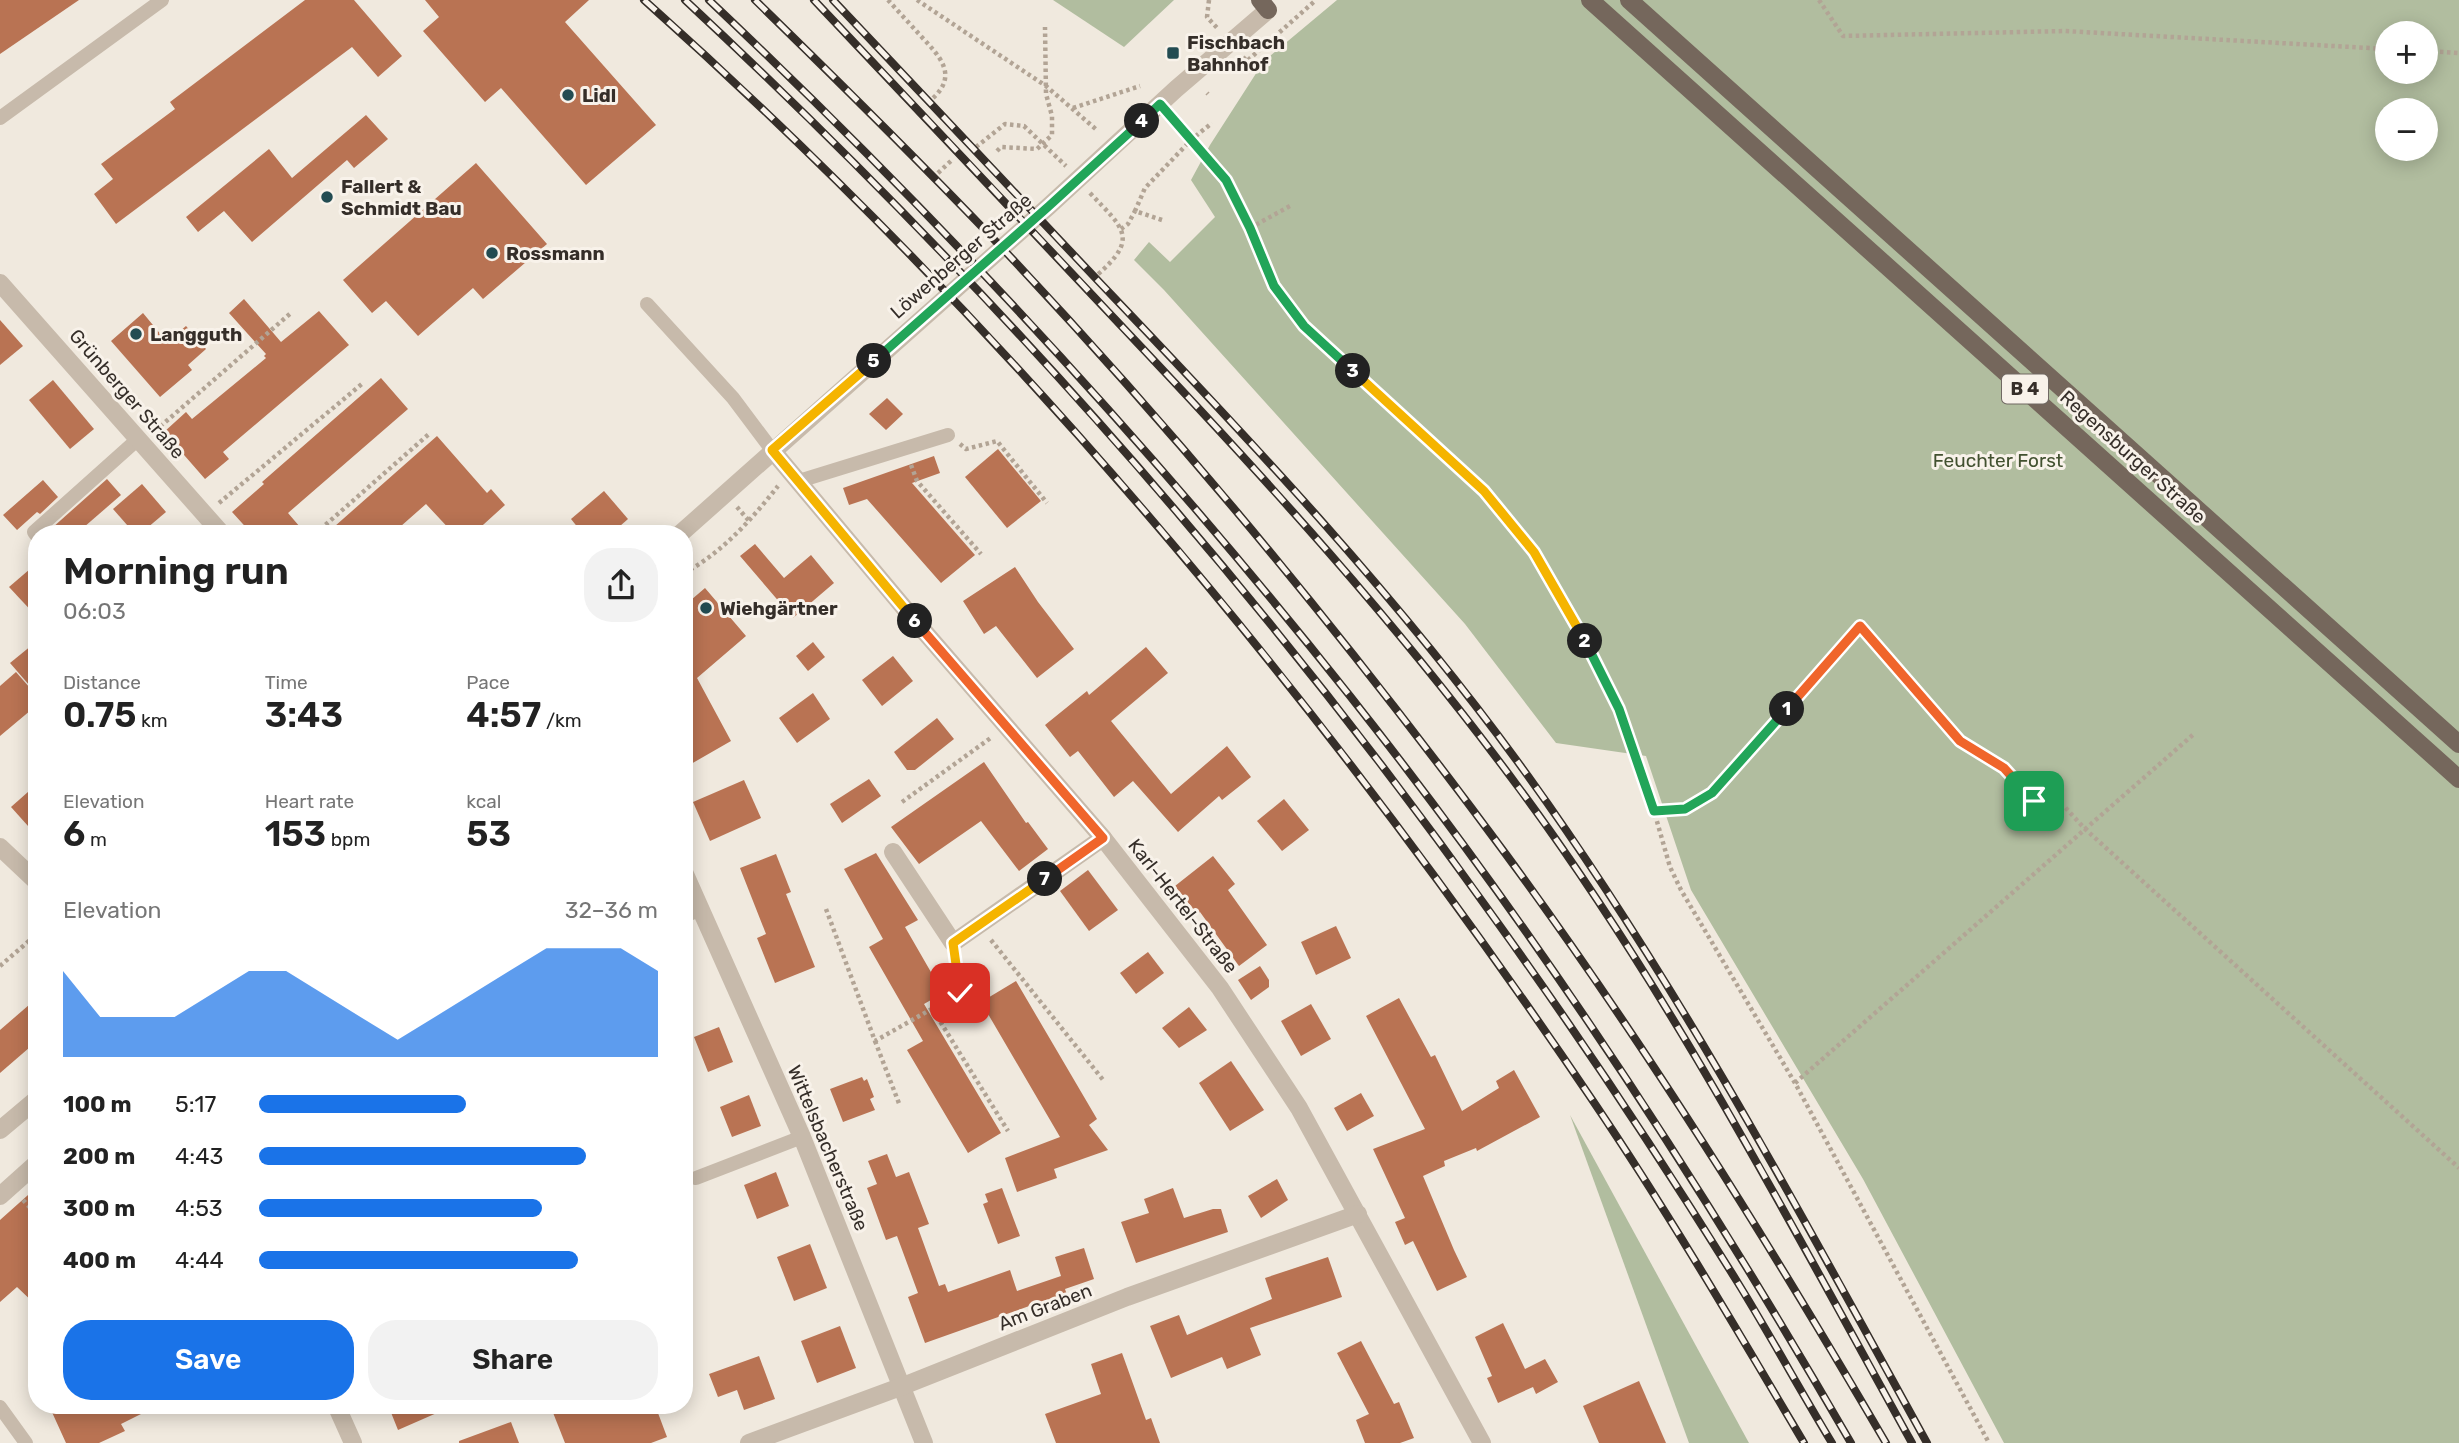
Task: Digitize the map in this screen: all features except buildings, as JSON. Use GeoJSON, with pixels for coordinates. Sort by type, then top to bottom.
{"type":"FeatureCollection","features":[{"type":"Feature","properties":{"kind":"main road","name":"Regensburger Straße"},"geometry":{"type":"LineString","coordinates":[[1590,0],[2459,779]]}},
{"type":"Feature","properties":{"kind":"main road","name":"Regensburger Straße"},"geometry":{"type":"LineString","coordinates":[[1629,0],[2459,744]]}},
{"type":"Feature","properties":{"kind":"street","name":"Löwenberger Straße"},"geometry":{"type":"LineString","coordinates":[[690,525],[1230,43],[1264,5]]}},
{"type":"Feature","properties":{"kind":"street","name":"Grünberger Straße"},"geometry":{"type":"LineString","coordinates":[[0,283],[214,525]]}},
{"type":"Feature","properties":{"kind":"street","name":"Karl-Hertel-Straße"},"geometry":{"type":"LineString","coordinates":[[772,450],[1103,838],[1220,988],[1299,1108],[1482,1443]]}},
{"type":"Feature","properties":{"kind":"street"},"geometry":{"type":"LineString","coordinates":[[893,852],[953,943],[1103,838]]}},
{"type":"Feature","properties":{"kind":"street"},"geometry":{"type":"LineString","coordinates":[[0,847],[28,873]]}},
{"type":"Feature","properties":{"kind":"street","name":"Wittelsbacherstraße"},"geometry":{"type":"LineString","coordinates":[[693,890],[802,1137],[925,1443]]}},
{"type":"Feature","properties":{"kind":"street"},"geometry":{"type":"LineString","coordinates":[[0,1130],[28,1107]]}},
{"type":"Feature","properties":{"kind":"street"},"geometry":{"type":"LineString","coordinates":[[0,1196],[28,1171]]}},
{"type":"Feature","properties":{"kind":"street","name":"Am Graben"},"geometry":{"type":"LineString","coordinates":[[749,1443],[903,1387],[1127,1297],[1358,1214]]}},
{"type":"Feature","properties":{"kind":"street"},"geometry":{"type":"LineString","coordinates":[[340,1414],[353,1443]]}},
{"type":"Feature","properties":{"kind":"lane"},"geometry":{"type":"LineString","coordinates":[[0,118],[162,0]]}},
{"type":"Feature","properties":{"kind":"lane"},"geometry":{"type":"LineString","coordinates":[[647,304],[733,398],[772,450]]}},
{"type":"Feature","properties":{"kind":"lane"},"geometry":{"type":"LineString","coordinates":[[794,477],[948,435]]}},
{"type":"Feature","properties":{"kind":"lane"},"geometry":{"type":"LineString","coordinates":[[42,525],[140,441]]}},
{"type":"Feature","properties":{"kind":"lane"},"geometry":{"type":"LineString","coordinates":[[693,912],[702,909]]}},
{"type":"Feature","properties":{"kind":"lane"},"geometry":{"type":"LineString","coordinates":[[696,1178],[802,1137]]}},
{"type":"Feature","properties":{"kind":"lane"},"geometry":{"type":"LineString","coordinates":[[0,1406],[26,1443]]}},
{"type":"Feature","properties":{"kind":"path"},"geometry":{"type":"LineString","coordinates":[[888,0],[943,61],[946,77],[942,90],[932,99]]}},
{"type":"Feature","properties":{"kind":"path"},"geometry":{"type":"LineString","coordinates":[[917,0],[1046,86],[1098,131]]}},
{"type":"Feature","properties":{"kind":"path"},"geometry":{"type":"LineString","coordinates":[[1207,17],[1209,0]]}},
{"type":"Feature","properties":{"kind":"path"},"geometry":{"type":"LineString","coordinates":[[1247,61],[1316,0]]}},
{"type":"Feature","properties":{"kind":"path"},"geometry":{"type":"LineString","coordinates":[[1819,0],[1843,36],[2065,31],[2375,48]]}},
{"type":"Feature","properties":{"kind":"path"},"geometry":{"type":"LineString","coordinates":[[997,151],[1001,147],[1037,149],[1052,135],[1054,129],[1046,86],[1045,27]]}},
{"type":"Feature","properties":{"kind":"path"},"geometry":{"type":"LineString","coordinates":[[2438,52],[2459,53]]}},
{"type":"Feature","properties":{"kind":"path"},"geometry":{"type":"LineString","coordinates":[[1073,108],[1140,86]]}},
{"type":"Feature","properties":{"kind":"path"},"geometry":{"type":"LineString","coordinates":[[1160,104],[1226,180],[1274,286],[1304,326],[1484,491],[1534,552],[1576,624],[1619,709],[1670,867],[1681,890],[1795,1083],[1989,1443]]}},
{"type":"Feature","properties":{"kind":"path"},"geometry":{"type":"LineString","coordinates":[[1121,229],[1128,224],[1145,188],[1212,122]]}},
{"type":"Feature","properties":{"kind":"path"},"geometry":{"type":"LineString","coordinates":[[976,147],[1005,124],[1024,126],[1056,157]]}},
{"type":"Feature","properties":{"kind":"path"},"geometry":{"type":"LineString","coordinates":[[938,173],[953,159]]}},
{"type":"Feature","properties":{"kind":"path"},"geometry":{"type":"LineString","coordinates":[[1097,275],[1120,253],[1123,246],[1121,229],[1103,206]]}},
{"type":"Feature","properties":{"kind":"path"},"geometry":{"type":"LineString","coordinates":[[1250,228],[1290,206]]}},
{"type":"Feature","properties":{"kind":"path"},"geometry":{"type":"LineString","coordinates":[[1135,211],[1162,220]]}},
{"type":"Feature","properties":{"kind":"path"},"geometry":{"type":"LineString","coordinates":[[140,441],[292,312]]}},
{"type":"Feature","properties":{"kind":"path"},"geometry":{"type":"LineString","coordinates":[[205,514],[363,383]]}},
{"type":"Feature","properties":{"kind":"path"},"geometry":{"type":"LineString","coordinates":[[325,525],[429,434]]}},
{"type":"Feature","properties":{"kind":"path"},"geometry":{"type":"LineString","coordinates":[[948,435],[966,449],[997,441],[1047,503]]}},
{"type":"Feature","properties":{"kind":"path"},"geometry":{"type":"LineString","coordinates":[[905,448],[917,481],[981,554]]}},
{"type":"Feature","properties":{"kind":"path"},"geometry":{"type":"LineString","coordinates":[[693,568],[750,522],[794,477]]}},
{"type":"Feature","properties":{"kind":"path"},"geometry":{"type":"LineString","coordinates":[[1654,811],[1685,809],[1712,793],[1860,626],[1960,741],[2004,768],[2034,801],[2064,806],[2084,828],[2459,1168]]}},
{"type":"Feature","properties":{"kind":"path"},"geometry":{"type":"LineString","coordinates":[[902,802],[1007,727]]}},
{"type":"Feature","properties":{"kind":"path"},"geometry":{"type":"LineString","coordinates":[[1795,1083],[2195,733]]}},
{"type":"Feature","properties":{"kind":"path"},"geometry":{"type":"LineString","coordinates":[[826,909],[900,1106]]}},
{"type":"Feature","properties":{"kind":"path"},"geometry":{"type":"LineString","coordinates":[[979,925],[1104,1081]]}},
{"type":"Feature","properties":{"kind":"path"},"geometry":{"type":"LineString","coordinates":[[0,966],[28,942]]}},
{"type":"Feature","properties":{"kind":"path"},"geometry":{"type":"LineString","coordinates":[[875,1041],[960,993],[953,943]]}},
{"type":"Feature","properties":{"kind":"path"},"geometry":{"type":"LineString","coordinates":[[933,1010],[1008,1130]]}},
{"type":"Feature","properties":{"kind":"green space"},"geometry":{"type":"Polygon","coordinates":[[[1053,0],[1174,0],[1124,47],[1053,0]]]}},
{"type":"Feature","properties":{"kind":"green space","name":"Feuchter Forst"},"geometry":{"type":"Polygon","coordinates":[[[1337,0],[2459,0],[2459,1443],[2004,1443],[1863,1179],[1691,890],[1646,756],[1556,743],[1465,624],[1134,260],[1149,242],[1170,262],[1215,217],[1191,180],[1210,145],[1264,61],[1337,0]]]}},
{"type":"Feature","properties":{"kind":"green space"},"geometry":{"type":"Polygon","coordinates":[[[1570,1115],[1749,1443],[1689,1443],[1570,1115]]]}},
{"type":"Feature","properties":{"kind":"railway"},"geometry":{"type":"LineString","coordinates":[[644,0],[778,124],[908,252],[1033,385],[1153,521],[1269,661],[1381,804],[1489,951],[1593,1101],[1675,1228],[1804,1443]]}},
{"type":"Feature","properties":{"kind":"railway"},"geometry":{"type":"LineString","coordinates":[[685,0],[796,106],[1010,325],[1213,555],[1310,674],[1404,795],[1589,1053],[1738,1283],[1832,1443]]}},
{"type":"Feature","properties":{"kind":"railway"},"geometry":{"type":"LineString","coordinates":[[709,0],[878,165],[1042,336],[1199,513],[1350,696],[1486,875],[1614,1060],[1736,1250],[1851,1443]]}},
{"type":"Feature","properties":{"kind":"railway"},"geometry":{"type":"LineString","coordinates":[[755,0],[984,229],[1122,379],[1189,455],[1382,691],[1505,853],[1656,1069],[1750,1217],[1886,1443]]}},
{"type":"Feature","properties":{"kind":"railway"},"geometry":{"type":"LineString","coordinates":[[814,0],[1280,497],[1425,666],[1516,784],[1572,862],[1676,1024],[1773,1190],[1912,1443]]}},
{"type":"Feature","properties":{"kind":"railway"},"geometry":{"type":"LineString","coordinates":[[833,0],[1270,463],[1377,585],[1480,711],[1584,856],[1688,1020],[1786,1188],[1927,1443]]}},
{"type":"Feature","properties":{"kind":"place","name":"Fischbach Bahnhof"},"geometry":{"type":"Point","coordinates":[1173,53]}},
{"type":"Feature","properties":{"kind":"place","name":"Lidl"},"geometry":{"type":"Point","coordinates":[568,95]}},
{"type":"Feature","properties":{"kind":"place","name":"Fallert & Schmidt Bau"},"geometry":{"type":"Point","coordinates":[327,197]}},
{"type":"Feature","properties":{"kind":"place","name":"Rossmann"},"geometry":{"type":"Point","coordinates":[492,253]}},
{"type":"Feature","properties":{"kind":"place","name":"Langguth"},"geometry":{"type":"Point","coordinates":[136,334]}},
{"type":"Feature","properties":{"kind":"place","name":"Wiehgärtner"},"geometry":{"type":"Point","coordinates":[706,608]}},
{"type":"Feature","properties":{"kind":"route"},"geometry":{"type":"LineString","coordinates":[[960,993],[953,943],[1103,838],[772,450],[1049,206],[1160,104],[1226,180],[1274,286],[1304,326],[1484,491],[1534,552],[1576,624],[1619,709],[1654,811],[1685,809],[1712,793],[1860,626],[1960,741],[2004,768],[2034,801]]}}]}
